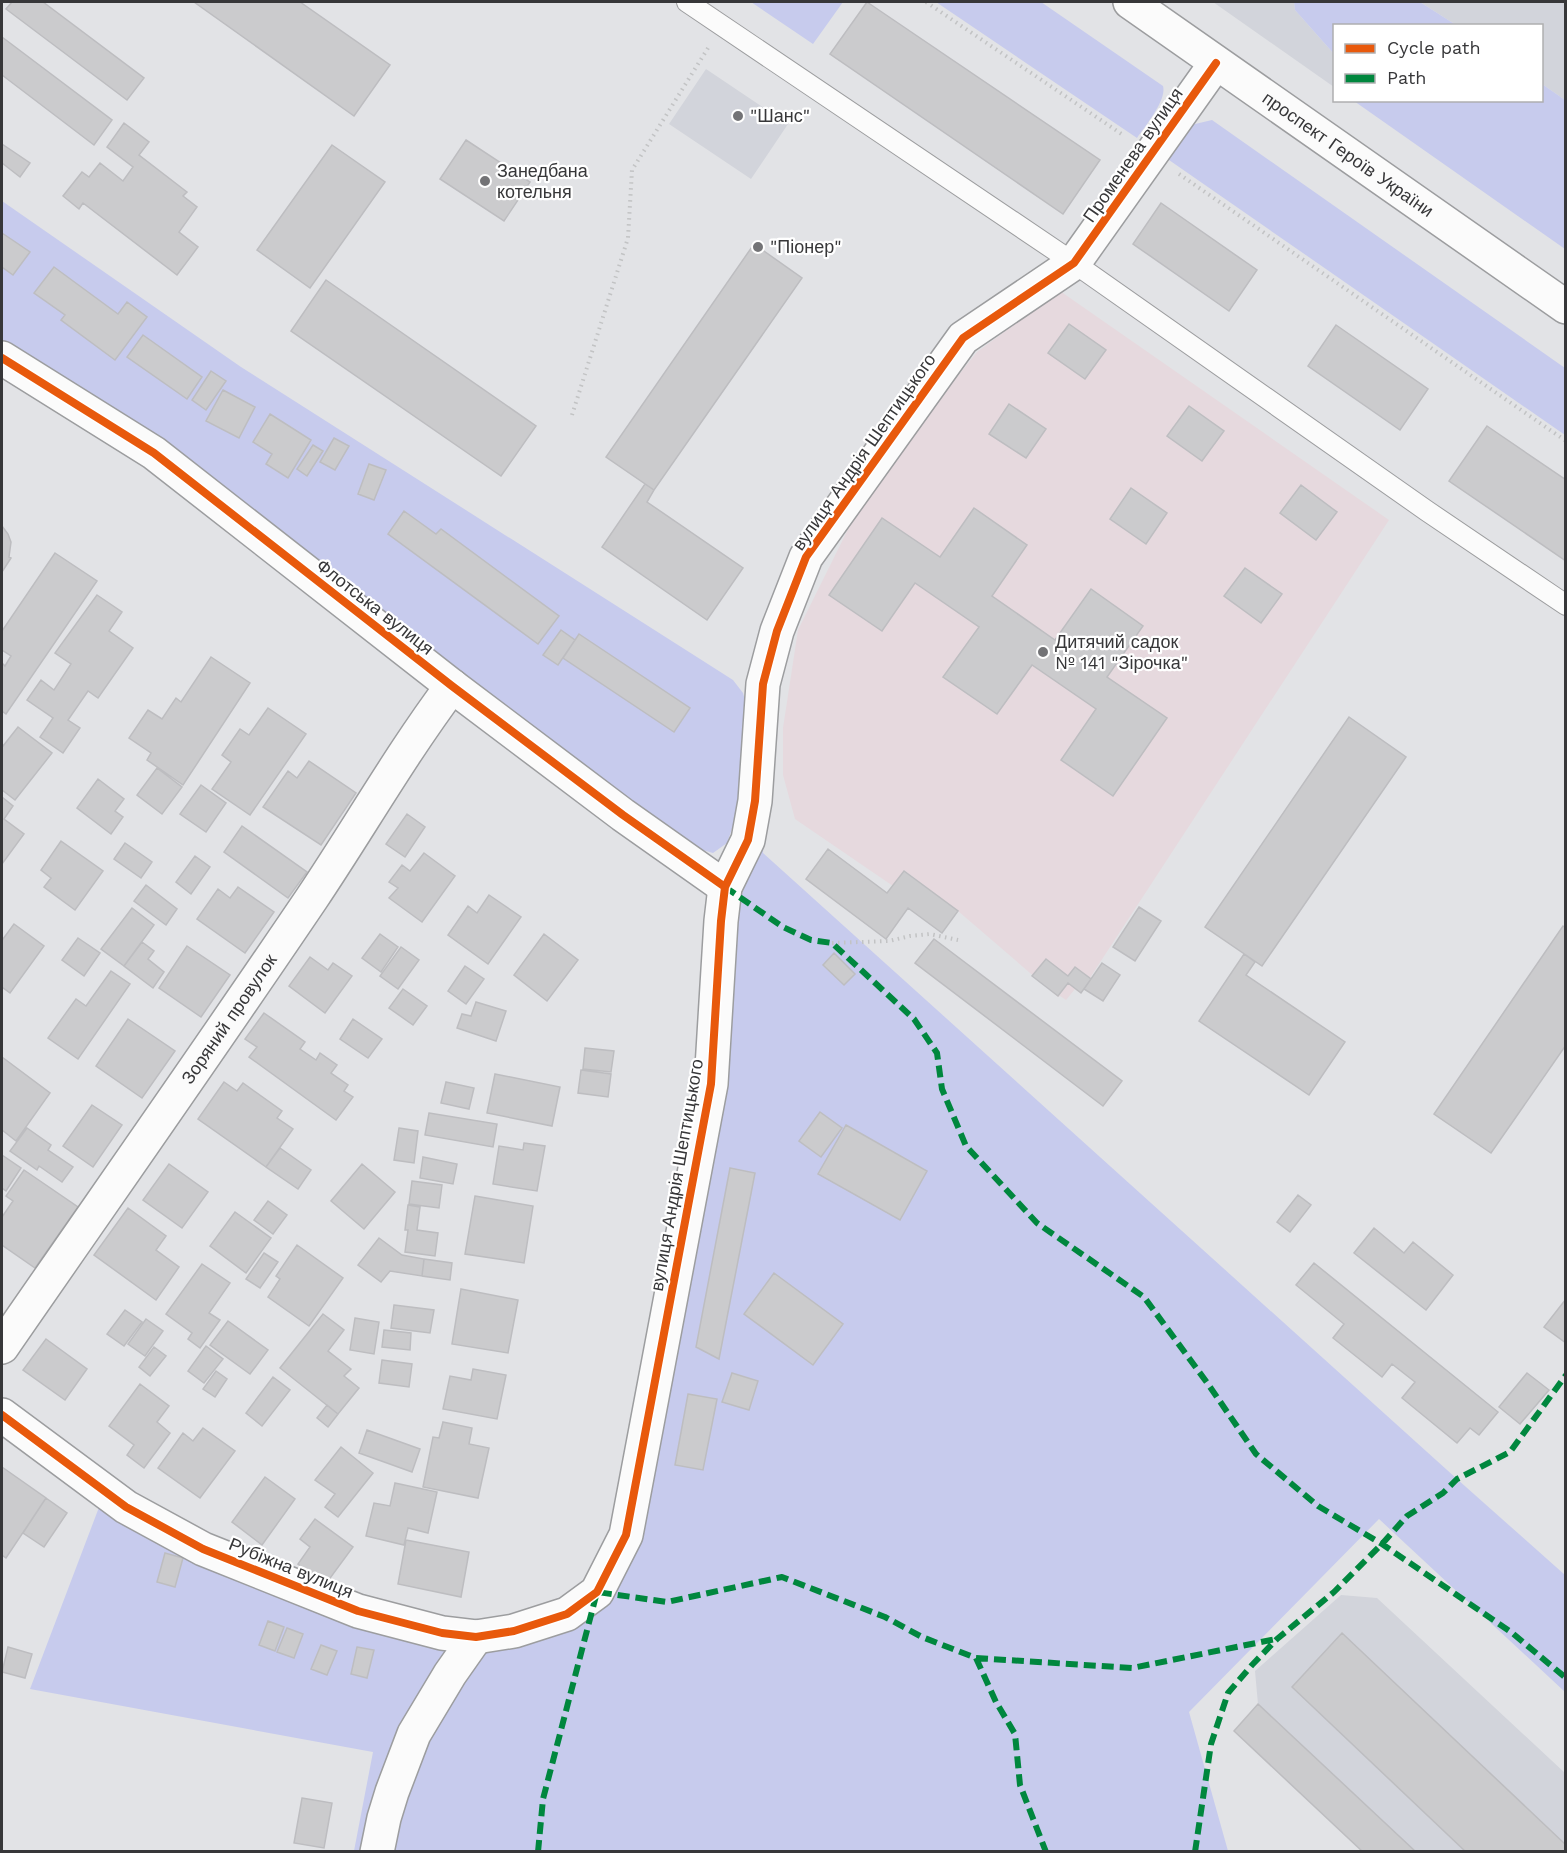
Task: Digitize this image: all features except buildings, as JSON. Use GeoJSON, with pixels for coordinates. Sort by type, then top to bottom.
{"type":"FeatureCollection","features":[{"type":"Feature","properties":{"kind":"main road","name":"проспект Героїв України"},"geometry":{"type":"LineString","coordinates":[[1130,2],[1566,308]]}},
{"type":"Feature","properties":{"kind":"main road","name":"Променева вулиця"},"geometry":{"type":"LineString","coordinates":[[1074,263],[1216,63]]}},
{"type":"Feature","properties":{"kind":"main road","name":"вулиця Андрія Шептицького"},"geometry":{"type":"LineString","coordinates":[[597,1592],[626,1535],[709,1095],[725,887],[748,840],[755,801],[763,684],[777,631],[806,557],[963,338],[1074,263]]}},
{"type":"Feature","properties":{"kind":"main road","name":"Флотська вулиця"},"geometry":{"type":"LineString","coordinates":[[6,372],[154,453],[452,686],[623,815],[725,887]]}},
{"type":"Feature","properties":{"kind":"main road","name":"Зоряний провулок"},"geometry":{"type":"LineString","coordinates":[[2,1347],[280,945],[351,840],[423,724],[452,686]]}},
{"type":"Feature","properties":{"kind":"main road","name":"Рубіжна вулиця"},"geometry":{"type":"LineString","coordinates":[[2,1415],[126,1507],[203,1549],[358,1611],[442,1633],[476,1637],[514,1631],[567,1614],[597,1592]]}},
{"type":"Feature","properties":{"kind":"main road"},"geometry":{"type":"LineString","coordinates":[[377,1851],[392,1792],[414,1734],[450,1674],[476,1637]]}},
{"type":"Feature","properties":{"kind":"lane"},"geometry":{"type":"LineString","coordinates":[[687,2],[1074,263],[1417,504],[1566,605]]}},
{"type":"Feature","properties":{"kind":"path"},"geometry":{"type":"LineString","coordinates":[[926,2],[1566,441]]}},
{"type":"Feature","properties":{"kind":"path"},"geometry":{"type":"LineString","coordinates":[[572,415],[628,238],[632,170],[722,25]]}},
{"type":"Feature","properties":{"kind":"path"},"geometry":{"type":"LineString","coordinates":[[832,943],[889,941],[930,934],[958,940]]}},
{"type":"Feature","properties":{"kind":"shaded area"},"geometry":{"type":"Polygon","coordinates":[[[751,2],[843,2],[813,44],[751,2]]]}},
{"type":"Feature","properties":{"kind":"shaded area"},"geometry":{"type":"Polygon","coordinates":[[[936,2],[1041,2],[1163,86],[1159,105],[1137,138],[936,2]]]}},
{"type":"Feature","properties":{"kind":"shaded area"},"geometry":{"type":"Polygon","coordinates":[[[1213,2],[1294,2],[1295,10],[1333,53],[1333,86],[1213,2]]]}},
{"type":"Feature","properties":{"kind":"shaded area"},"geometry":{"type":"Polygon","coordinates":[[[1294,2],[1420,2],[1454,24],[1333,24],[1333,53],[1295,10],[1294,2]]]}},
{"type":"Feature","properties":{"kind":"shaded area"},"geometry":{"type":"Polygon","coordinates":[[[1420,2],[1565,2],[1565,100],[1543,85],[1543,24],[1454,24],[1420,2]]]}},
{"type":"Feature","properties":{"kind":"shaded area"},"geometry":{"type":"Polygon","coordinates":[[[706,69],[788,124],[751,179],[669,124],[706,69]]]}},
{"type":"Feature","properties":{"kind":"shaded area"},"geometry":{"type":"Polygon","coordinates":[[[1543,85],[1565,100],[1565,249],[1355,102],[1543,102],[1543,85]]]}},
{"type":"Feature","properties":{"kind":"shaded area"},"geometry":{"type":"Polygon","coordinates":[[[1212,120],[1565,368],[1565,435],[1169,160],[1168,156],[1191,125],[1212,120]]]}},
{"type":"Feature","properties":{"kind":"shaded area"},"geometry":{"type":"Polygon","coordinates":[[[2,201],[241,367],[733,680],[743,693],[748,711],[745,792],[727,843],[713,853],[699,849],[551,745],[125,414],[2,344],[2,201]]]}},
{"type":"Feature","properties":{"kind":"shaded area"},"geometry":{"type":"Polygon","coordinates":[[[1060,291],[1389,520],[1080,993],[1075,989],[1066,1000],[1058,997],[958,911],[905,871],[893,886],[795,819],[783,775],[783,728],[798,630],[869,487],[977,352],[1060,291]]]}},
{"type":"Feature","properties":{"kind":"shaded area"},"geometry":{"type":"Polygon","coordinates":[[[764,839],[763,853],[1565,1575],[1565,1692],[1379,1519],[1189,1712],[1228,1851],[354,1851],[373,1752],[30,1689],[109,1481],[212,1542],[333,1591],[421,1616],[497,1621],[563,1599],[596,1572],[613,1538],[731,921],[764,839]]]}},
{"type":"Feature","properties":{"kind":"shaded area"},"geometry":{"type":"Polygon","coordinates":[[[1341,1595],[1377,1598],[1565,1773],[1565,1851],[1363,1851],[1234,1731],[1258,1704],[1255,1671],[1341,1595]]]}},
{"type":"Feature","properties":{"kind":"marked path"},"geometry":{"type":"LineString","coordinates":[[725,887],[783,927],[811,940],[832,943],[914,1019],[937,1053],[942,1089],[966,1146],[1037,1223],[1144,1297],[1256,1454],[1318,1506],[1382,1544],[1511,1632],[1566,1678]]}},
{"type":"Feature","properties":{"kind":"marked path"},"geometry":{"type":"LineString","coordinates":[[1195,1852],[1211,1744],[1228,1693],[1277,1639],[1334,1592],[1407,1516],[1443,1493],[1457,1479],[1510,1452],[1566,1375]]}},
{"type":"Feature","properties":{"kind":"marked path"},"geometry":{"type":"LineString","coordinates":[[538,1852],[543,1799],[597,1592],[667,1602],[782,1577],[885,1617],[922,1637],[976,1658],[996,1702],[1015,1734],[1020,1785],[1046,1852]]}},
{"type":"Feature","properties":{"kind":"marked path"},"geometry":{"type":"LineString","coordinates":[[976,1658],[1132,1668],[1276,1639]]}},
{"type":"Feature","properties":{"kind":"cycle path"},"geometry":{"type":"LineString","coordinates":[[2,1415],[126,1507],[203,1549],[358,1611],[442,1633],[476,1637],[514,1631],[567,1614],[597,1592],[626,1535],[711,1084],[725,887],[748,840],[755,801],[763,684],[777,631],[806,557],[963,338],[1074,263],[1216,63]]}},
{"type":"Feature","properties":{"kind":"cycle path"},"geometry":{"type":"LineString","coordinates":[[2,358],[154,453],[452,686],[623,815],[725,887]]}},
{"type":"Feature","properties":{"kind":"place","name":"\"Шанс\""},"geometry":{"type":"Point","coordinates":[738,116]}},
{"type":"Feature","properties":{"kind":"place","name":"Занедбана котельня"},"geometry":{"type":"Point","coordinates":[485,181]}},
{"type":"Feature","properties":{"kind":"place","name":"\"Піонер\""},"geometry":{"type":"Point","coordinates":[758,247]}},
{"type":"Feature","properties":{"kind":"place","name":"Дитячий садок № 141 \"Зірочка\""},"geometry":{"type":"Point","coordinates":[1043,652]}}]}
